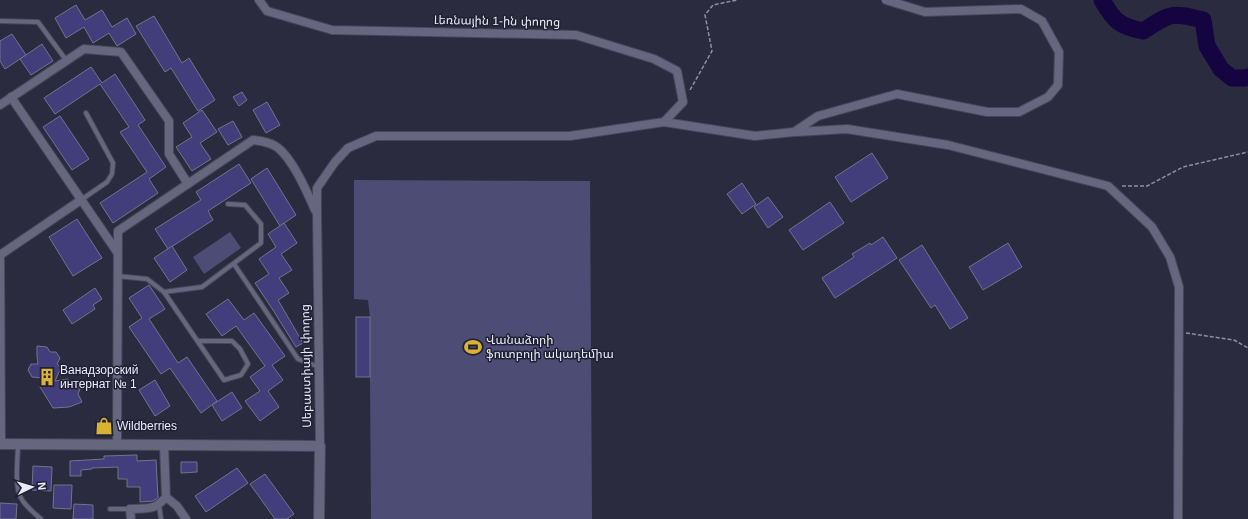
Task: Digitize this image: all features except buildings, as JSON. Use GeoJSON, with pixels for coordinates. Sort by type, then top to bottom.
{"type":"FeatureCollection","features":[{"type":"Feature","properties":{"kind":"street","name":"Լեռնային 1-ին փողոց"},"geometry":{"type":"LineString","coordinates":[[259,0],[267,11],[332,30],[576,35],[654,59],[677,71],[683,102]]}},
{"type":"Feature","properties":{"kind":"street"},"geometry":{"type":"LineString","coordinates":[[794,132],[818,116],[897,94],[987,112],[1019,112],[1048,98],[1058,85],[1059,52],[1042,21],[1021,9],[925,12],[886,0]]}},
{"type":"Feature","properties":{"kind":"street"},"geometry":{"type":"LineString","coordinates":[[0,105],[66,60],[84,50],[121,52],[169,120],[169,154],[188,184]]}},
{"type":"Feature","properties":{"kind":"street"},"geometry":{"type":"LineString","coordinates":[[12,97],[117,252]]}},
{"type":"Feature","properties":{"kind":"street"},"geometry":{"type":"LineString","coordinates":[[664,122],[683,102]]}},
{"type":"Feature","properties":{"kind":"street","name":"Սեբաստիայի փողոց"},"geometry":{"type":"LineString","coordinates":[[319,519],[320,446],[316,213],[317,188],[335,162],[348,148],[376,136],[570,136],[664,122],[755,136],[847,129],[948,145],[1108,186]]}},
{"type":"Feature","properties":{"kind":"street"},"geometry":{"type":"LineString","coordinates":[[117,445],[118,231],[253,140],[266,142],[276,146],[283,152],[304,187],[316,213]]}},
{"type":"Feature","properties":{"kind":"street"},"geometry":{"type":"LineString","coordinates":[[1108,186],[1152,227],[1170,257],[1179,287],[1178,519]]}},
{"type":"Feature","properties":{"kind":"street"},"geometry":{"type":"LineString","coordinates":[[81,200],[0,255],[0,444],[320,446]]}},
{"type":"Feature","properties":{"kind":"street"},"geometry":{"type":"LineString","coordinates":[[131,519],[130,508],[154,508],[166,498],[164,445]]}},
{"type":"Feature","properties":{"kind":"street"},"geometry":{"type":"LineString","coordinates":[[166,498],[177,506],[186,519]]}},
{"type":"Feature","properties":{"kind":"lane"},"geometry":{"type":"LineString","coordinates":[[0,21],[38,22],[66,60]]}},
{"type":"Feature","properties":{"kind":"lane"},"geometry":{"type":"LineString","coordinates":[[81,200],[107,182],[112,174],[113,163],[86,113]]}},
{"type":"Feature","properties":{"kind":"lane"},"geometry":{"type":"LineString","coordinates":[[164,292],[202,287],[261,243],[261,224],[245,204],[228,204]]}},
{"type":"Feature","properties":{"kind":"lane"},"geometry":{"type":"LineString","coordinates":[[234,264],[298,359],[319,366]]}},
{"type":"Feature","properties":{"kind":"lane"},"geometry":{"type":"LineString","coordinates":[[117,276],[147,279],[164,292],[224,380],[241,375],[248,364],[240,349],[232,341],[198,341]]}},
{"type":"Feature","properties":{"kind":"lane"},"geometry":{"type":"LineString","coordinates":[[18,444],[18,485],[20,497],[27,507],[41,519]]}},
{"type":"Feature","properties":{"kind":"lane"},"geometry":{"type":"LineString","coordinates":[[159,505],[161,519]]}},
{"type":"Feature","properties":{"kind":"lane"},"geometry":{"type":"LineString","coordinates":[[110,509],[130,508]]}},
{"type":"Feature","properties":{"kind":"path"},"geometry":{"type":"LineString","coordinates":[[683,102],[712,51],[705,15],[713,5],[737,0]]}},
{"type":"Feature","properties":{"kind":"path"},"geometry":{"type":"LineString","coordinates":[[1108,186],[1147,186],[1183,167],[1248,152]]}},
{"type":"Feature","properties":{"kind":"path"},"geometry":{"type":"LineString","coordinates":[[1179,332],[1234,340],[1248,348]]}},
{"type":"Feature","properties":{"kind":"shaded area","name":"Վանաձորի ֆուտբոլի ակադեմիա"},"geometry":{"type":"Polygon","coordinates":[[[354,180],[590,181],[592,519],[371,519],[370,377],[356,377],[356,317],[370,317],[368,300],[354,299],[354,180]]]}},
{"type":"Feature","properties":{"kind":"shaded area"},"geometry":{"type":"Polygon","coordinates":[[[230,232],[241,248],[204,274],[193,257],[230,232]]]}},
{"type":"Feature","properties":{"kind":"waterway"},"geometry":{"type":"LineString","coordinates":[[1102,0],[1118,22],[1128,27],[1143,31],[1171,16],[1177,15],[1203,20],[1207,46],[1221,69],[1232,78],[1248,77]]}},
{"type":"Feature","properties":{"kind":"place","name":"Վանաձորի ֆուտբոլի ակադեմիա"},"geometry":{"type":"Point","coordinates":[473,347]}},
{"type":"Feature","properties":{"kind":"place","name":"Ванадзорский интернат № 1"},"geometry":{"type":"Point","coordinates":[47,377]}},
{"type":"Feature","properties":{"kind":"place","name":"Wildberries"},"geometry":{"type":"Point","coordinates":[104,426]}}]}
